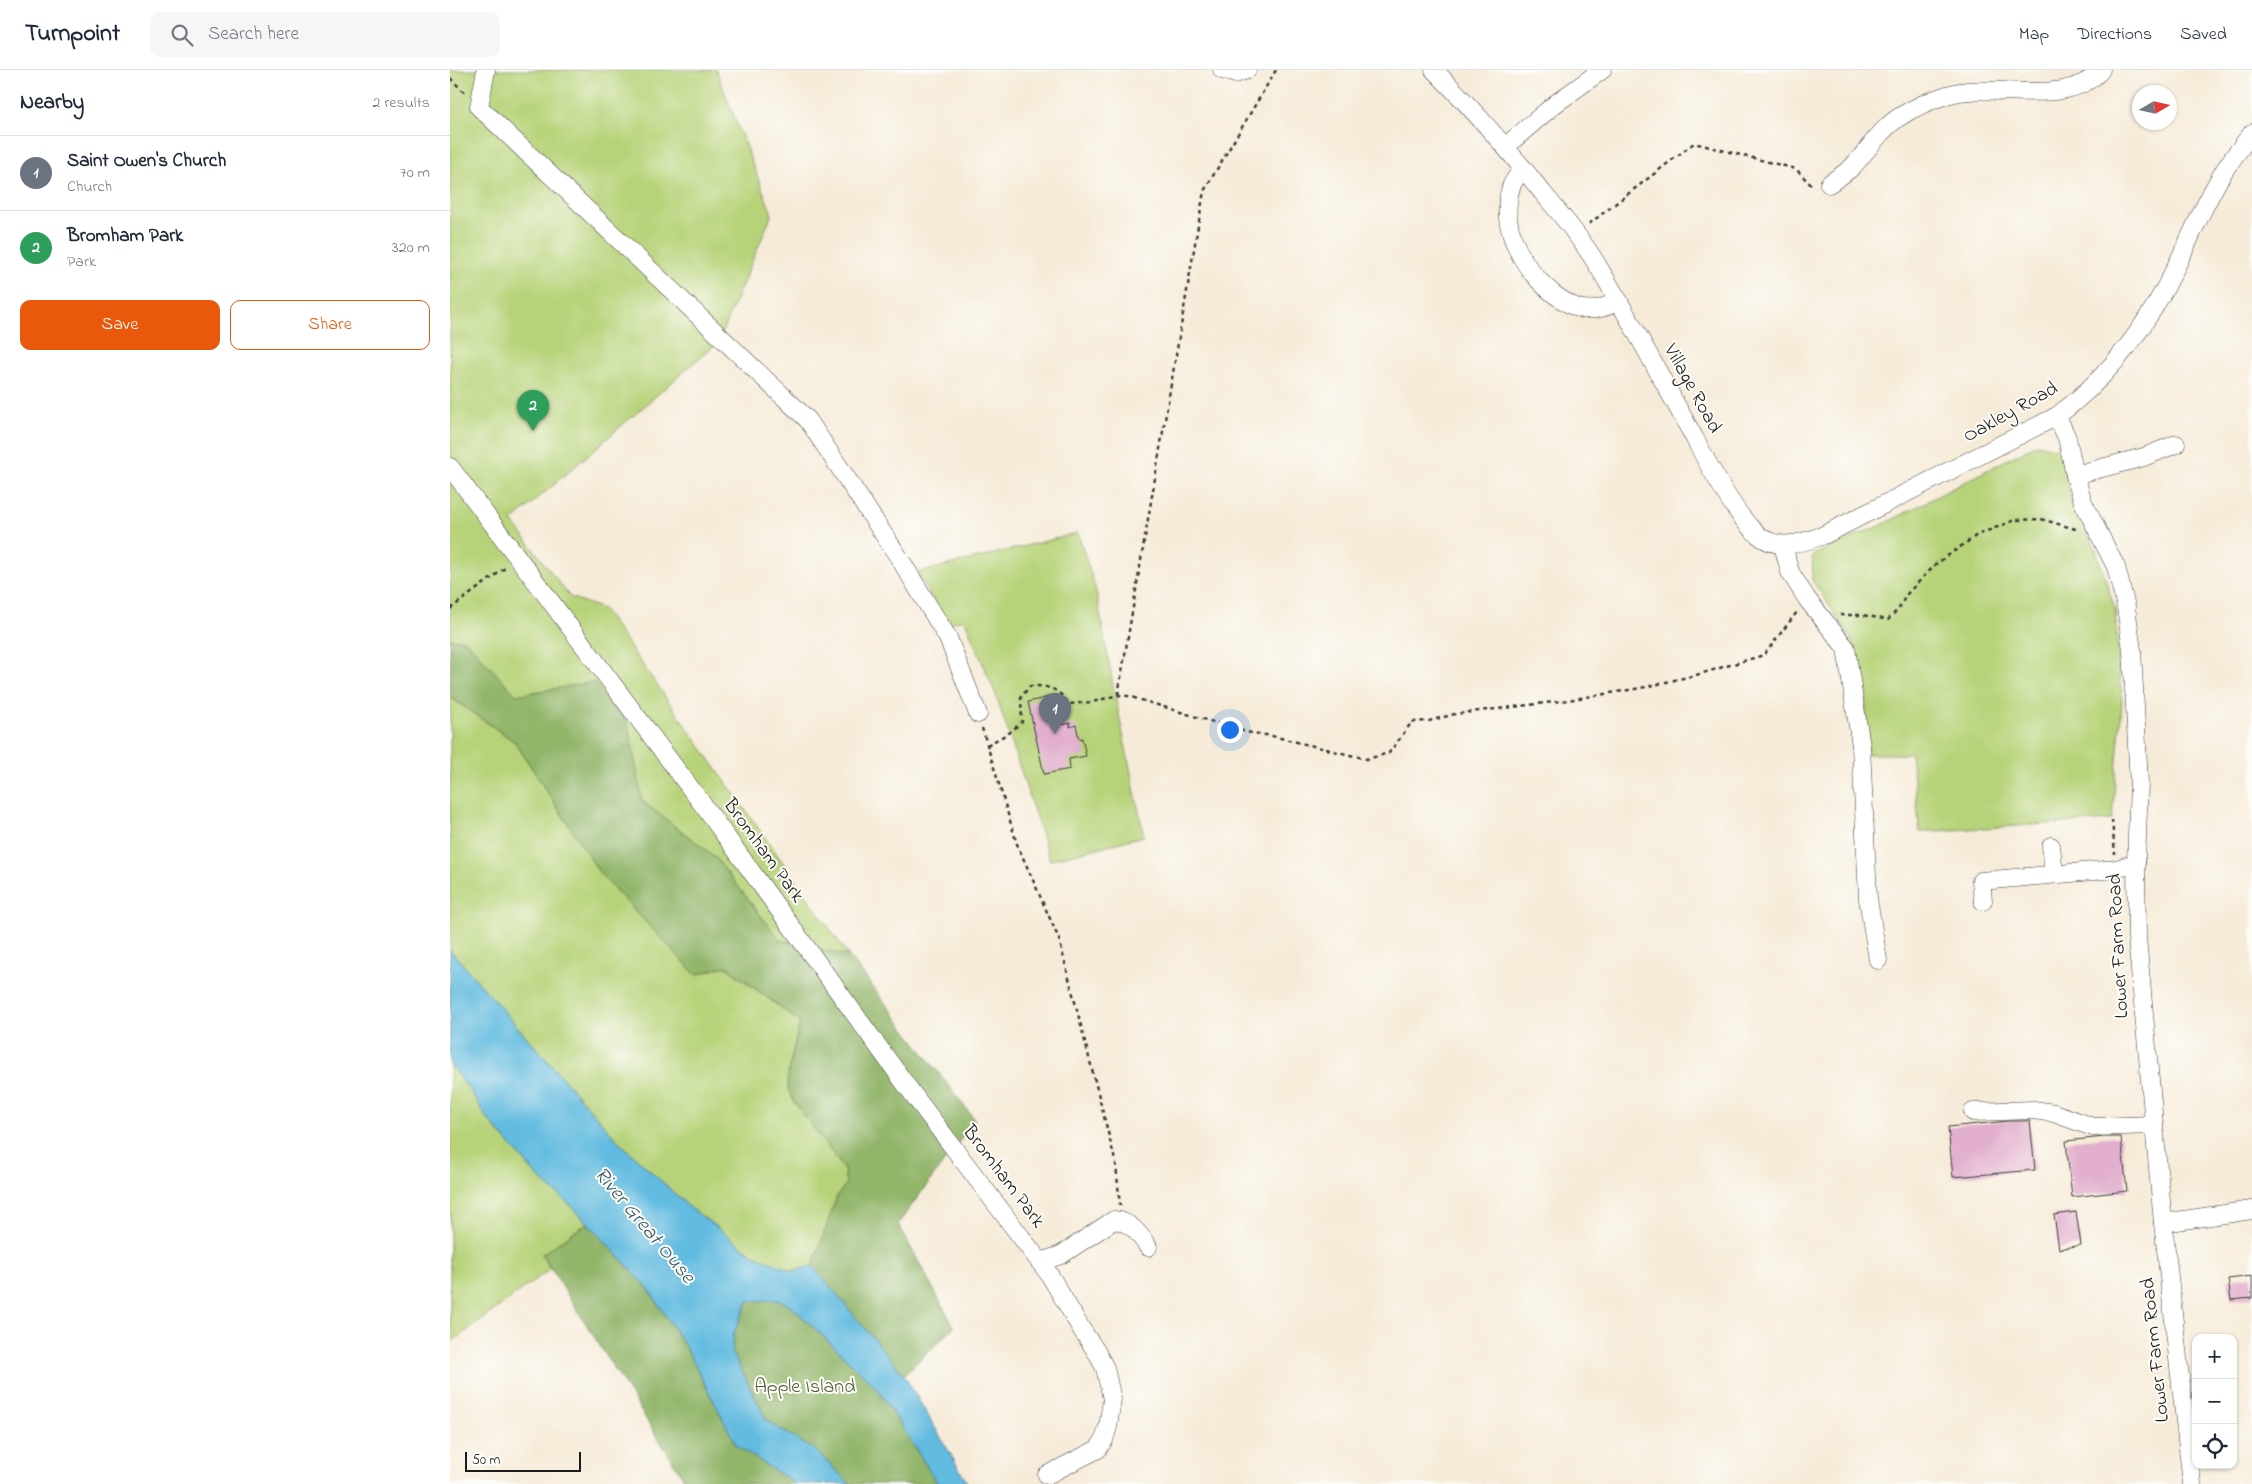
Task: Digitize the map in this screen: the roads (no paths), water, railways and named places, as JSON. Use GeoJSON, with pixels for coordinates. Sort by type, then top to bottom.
{"type":"FeatureCollection","features":[{"type":"Feature","properties":{"kind":"street"},"geometry":{"type":"LineString","coordinates":[[486,70],[479,107],[808,420],[898,556],[948,638],[978,714]]}},
{"type":"Feature","properties":{"kind":"street"},"geometry":{"type":"LineString","coordinates":[[1222,70],[1235,74],[1247,70]]}},
{"type":"Feature","properties":{"kind":"street","name":"Village Road"},"geometry":{"type":"LineString","coordinates":[[1434,70],[1506,146],[1576,234],[1619,301],[1714,473],[1744,520],[1756,534],[1769,543],[1783,545]]}},
{"type":"Feature","properties":{"kind":"street"},"geometry":{"type":"LineString","coordinates":[[1506,146],[1555,104],[1602,70]]}},
{"type":"Feature","properties":{"kind":"street"},"geometry":{"type":"LineString","coordinates":[[1829,184],[1850,169],[1900,116],[1926,103],[1948,95],[1977,90],[2059,91],[2077,87],[2093,79],[2101,70]]}},
{"type":"Feature","properties":{"kind":"street","name":"Oakley Road"},"geometry":{"type":"LineString","coordinates":[[1783,545],[1799,544],[1824,535],[2057,416],[2101,379],[2134,338],[2163,292],[2221,174],[2252,133]]}},
{"type":"Feature","properties":{"kind":"street"},"geometry":{"type":"LineString","coordinates":[[1523,168],[1511,187],[1508,204],[1509,224],[1522,262],[1546,288],[1561,300],[1579,308],[1604,308],[1619,301]]}},
{"type":"Feature","properties":{"kind":"street","name":"Lower Farm Road"},"geometry":{"type":"LineString","coordinates":[[2057,416],[2067,438],[2083,502],[2116,567],[2126,607],[2132,650],[2139,783],[2136,863],[2137,937],[2163,1223],[2192,1484]]}},
{"type":"Feature","properties":{"kind":"street"},"geometry":{"type":"LineString","coordinates":[[2075,475],[2144,457],[2176,444]]}},
{"type":"Feature","properties":{"kind":"street","name":"Bromham Park"},"geometry":{"type":"LineString","coordinates":[[450,467],[740,855],[909,1089],[1040,1262],[1096,1351],[1106,1368],[1112,1399],[1104,1440],[1098,1449],[1047,1475]]}},
{"type":"Feature","properties":{"kind":"street"},"geometry":{"type":"LineString","coordinates":[[1783,545],[1790,572],[1807,599],[1846,648],[1861,746],[1868,899],[1878,960]]}},
{"type":"Feature","properties":{"kind":"street"},"geometry":{"type":"LineString","coordinates":[[2052,846],[2054,874]]}},
{"type":"Feature","properties":{"kind":"street"},"geometry":{"type":"LineString","coordinates":[[1983,901],[1981,881],[2116,869],[2136,863]]}},
{"type":"Feature","properties":{"kind":"street"},"geometry":{"type":"LineString","coordinates":[[1973,1112],[2046,1111],[2093,1127],[2154,1125]]}},
{"type":"Feature","properties":{"kind":"street"},"geometry":{"type":"LineString","coordinates":[[2163,1223],[2252,1210]]}},
{"type":"Feature","properties":{"kind":"street"},"geometry":{"type":"LineString","coordinates":[[1040,1262],[1061,1255],[1114,1220],[1122,1221],[1133,1227],[1148,1247]]}},
{"type":"Feature","properties":{"kind":"water","name":"River Great Ouse"},"geometry":{"type":"Polygon","coordinates":[[[450,950],[617,1140],[688,1206],[752,1254],[792,1271],[813,1266],[904,1375],[968,1484],[938,1484],[877,1388],[791,1306],[778,1300],[748,1301],[734,1333],[732,1351],[767,1421],[816,1451],[850,1484],[795,1484],[737,1446],[685,1346],[648,1288],[574,1208],[540,1179],[486,1117],[474,1096],[450,1064],[450,950]]]}},
{"type":"Feature","properties":{"kind":"place","name":"Bromham Park"},"geometry":{"type":"Point","coordinates":[533,431]}},
{"type":"Feature","properties":{"kind":"place","name":"Saint Owen's Church"},"geometry":{"type":"Point","coordinates":[1055,734]}},
{"type":"Feature","properties":{"kind":"park label","name":"Apple Island"},"geometry":{"type":"Point","coordinates":[805,1387]}}]}
